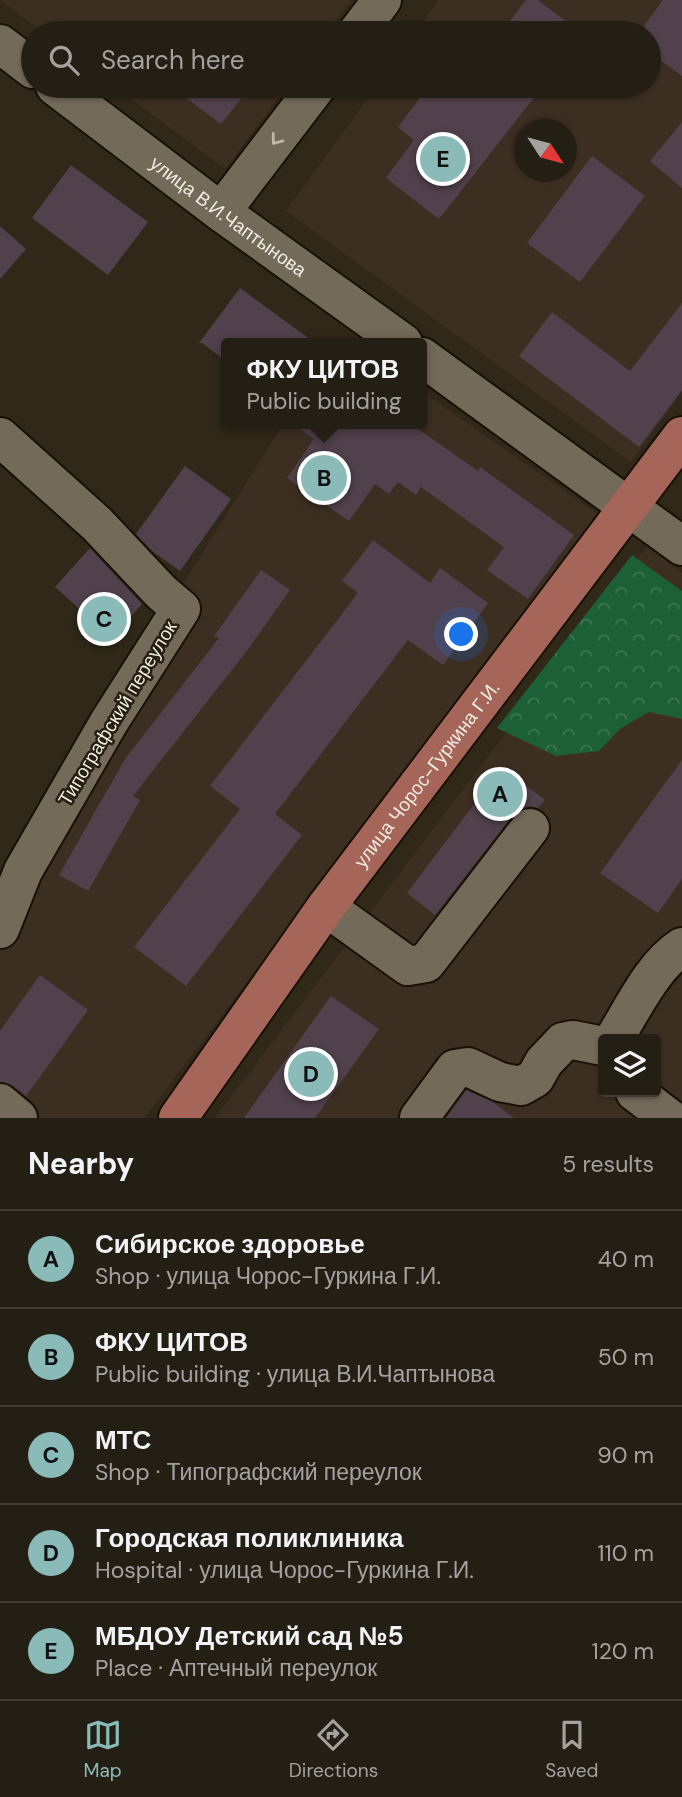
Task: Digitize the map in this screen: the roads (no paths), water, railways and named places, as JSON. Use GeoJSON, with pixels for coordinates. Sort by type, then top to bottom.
{"type":"FeatureCollection","features":[{"type":"Feature","properties":{"kind":"main road","name":"улица Чорос-Гуркина Г.И."},"geometry":{"type":"LineString","coordinates":[[178,1118],[326,907],[682,436]]}},
{"type":"Feature","properties":{"kind":"street"},"geometry":{"type":"LineString","coordinates":[[366,21],[382,0]]}},
{"type":"Feature","properties":{"kind":"street"},"geometry":{"type":"LineString","coordinates":[[0,44],[21,60]]}},
{"type":"Feature","properties":{"kind":"street","name":"улица В.И.Чаптынова"},"geometry":{"type":"LineString","coordinates":[[71,98],[221,212],[397,338]]}},
{"type":"Feature","properties":{"kind":"street"},"geometry":{"type":"LineString","coordinates":[[221,212],[308,98]]}},
{"type":"Feature","properties":{"kind":"street"},"geometry":{"type":"LineString","coordinates":[[427,361],[682,546]]}},
{"type":"Feature","properties":{"kind":"street","name":"Типографский переулок"},"geometry":{"type":"LineString","coordinates":[[0,437],[97,524],[161,592],[181,609],[109,722],[23,871],[0,929]]}},
{"type":"Feature","properties":{"kind":"street"},"geometry":{"type":"LineString","coordinates":[[326,907],[408,966],[426,964],[530,828]]}},
{"type":"Feature","properties":{"kind":"street"},"geometry":{"type":"LineString","coordinates":[[617,1034],[670,955],[682,947]]}},
{"type":"Feature","properties":{"kind":"street"},"geometry":{"type":"LineString","coordinates":[[419,1118],[455,1069],[468,1067],[500,1082],[522,1086],[535,1078],[544,1062],[564,1042],[573,1040],[598,1045]]}},
{"type":"Feature","properties":{"kind":"street"},"geometry":{"type":"LineString","coordinates":[[642,1097],[669,1118]]}},
{"type":"Feature","properties":{"kind":"street"},"geometry":{"type":"LineString","coordinates":[[0,1103],[18,1118]]}},
{"type":"Feature","properties":{"kind":"place","name":"МБДОУ Детский сад №5"},"geometry":{"type":"Point","coordinates":[443,159]}},
{"type":"Feature","properties":{"kind":"place","name":"ФКУ ЦИТОВ"},"geometry":{"type":"Point","coordinates":[324,478]}},
{"type":"Feature","properties":{"kind":"place","name":"МТС"},"geometry":{"type":"Point","coordinates":[104,619]}},
{"type":"Feature","properties":{"kind":"place","name":"Сибирское здоровье"},"geometry":{"type":"Point","coordinates":[500,794]}},
{"type":"Feature","properties":{"kind":"place","name":"Городская поликлиника"},"geometry":{"type":"Point","coordinates":[311,1074]}}]}
